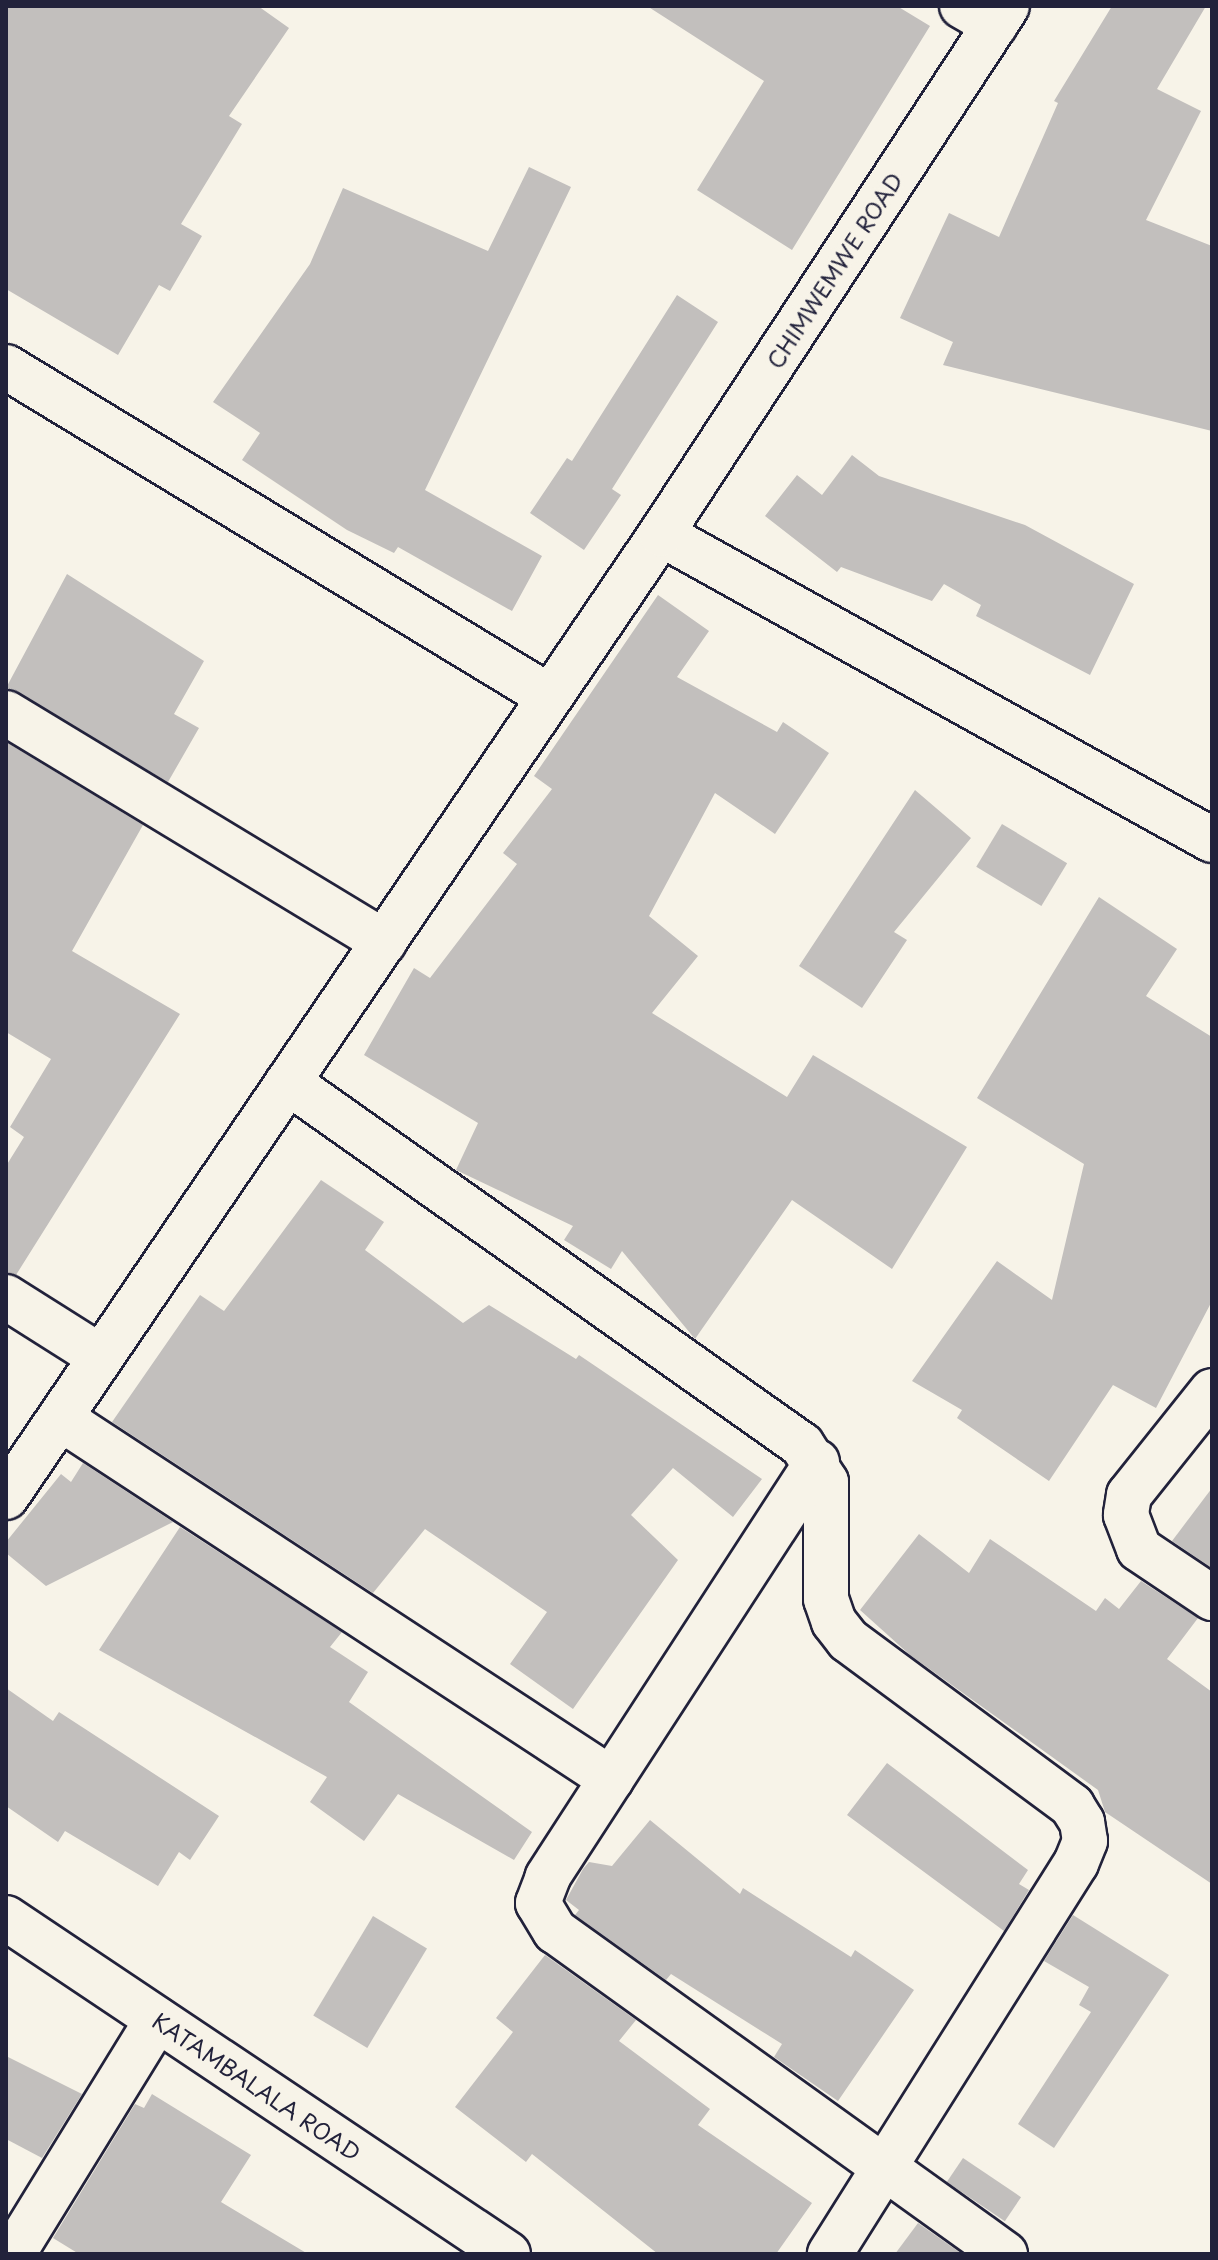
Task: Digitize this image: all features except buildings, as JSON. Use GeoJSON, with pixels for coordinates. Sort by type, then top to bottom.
{"type":"FeatureCollection","features":[{"type":"Feature","properties":{"kind":"street","name":"CHIMWEMWE ROAD"},"geometry":{"type":"LineString","coordinates":[[6,1497],[661,534],[988,12]]}},
{"type":"Feature","properties":{"kind":"street"},"geometry":{"type":"LineString","coordinates":[[6,367],[550,697]]}},
{"type":"Feature","properties":{"kind":"street"},"geometry":{"type":"LineString","coordinates":[[661,534],[1212,840]]}},
{"type":"Feature","properties":{"kind":"street"},"geometry":{"type":"LineString","coordinates":[[6,713],[384,942]]}},
{"type":"Feature","properties":{"kind":"street"},"geometry":{"type":"LineString","coordinates":[[288,1082],[802,1445],[817,1462],[826,1482],[826,1599],[834,1622],[848,1640],[1072,1806],[1085,1841],[886,2168],[830,2254]]}},
{"type":"Feature","properties":{"kind":"street"},"geometry":{"type":"LineString","coordinates":[[6,1297],[101,1357]]}},
{"type":"Feature","properties":{"kind":"street"},"geometry":{"type":"LineString","coordinates":[[1212,1391],[1129,1495],[1126,1515],[1139,1549],[1212,1598]]}},
{"type":"Feature","properties":{"kind":"street"},"geometry":{"type":"LineString","coordinates":[[60,1418],[611,1779]]}},
{"type":"Feature","properties":{"kind":"street"},"geometry":{"type":"LineString","coordinates":[[817,1462],[542,1889],[542,1916],[1005,2254]]}},
{"type":"Feature","properties":{"kind":"street","name":"KATAMBALALA ROAD"},"geometry":{"type":"LineString","coordinates":[[6,1918],[508,2254]]}},
{"type":"Feature","properties":{"kind":"street"},"geometry":{"type":"LineString","coordinates":[[13,2254],[157,2020]]}}]}
